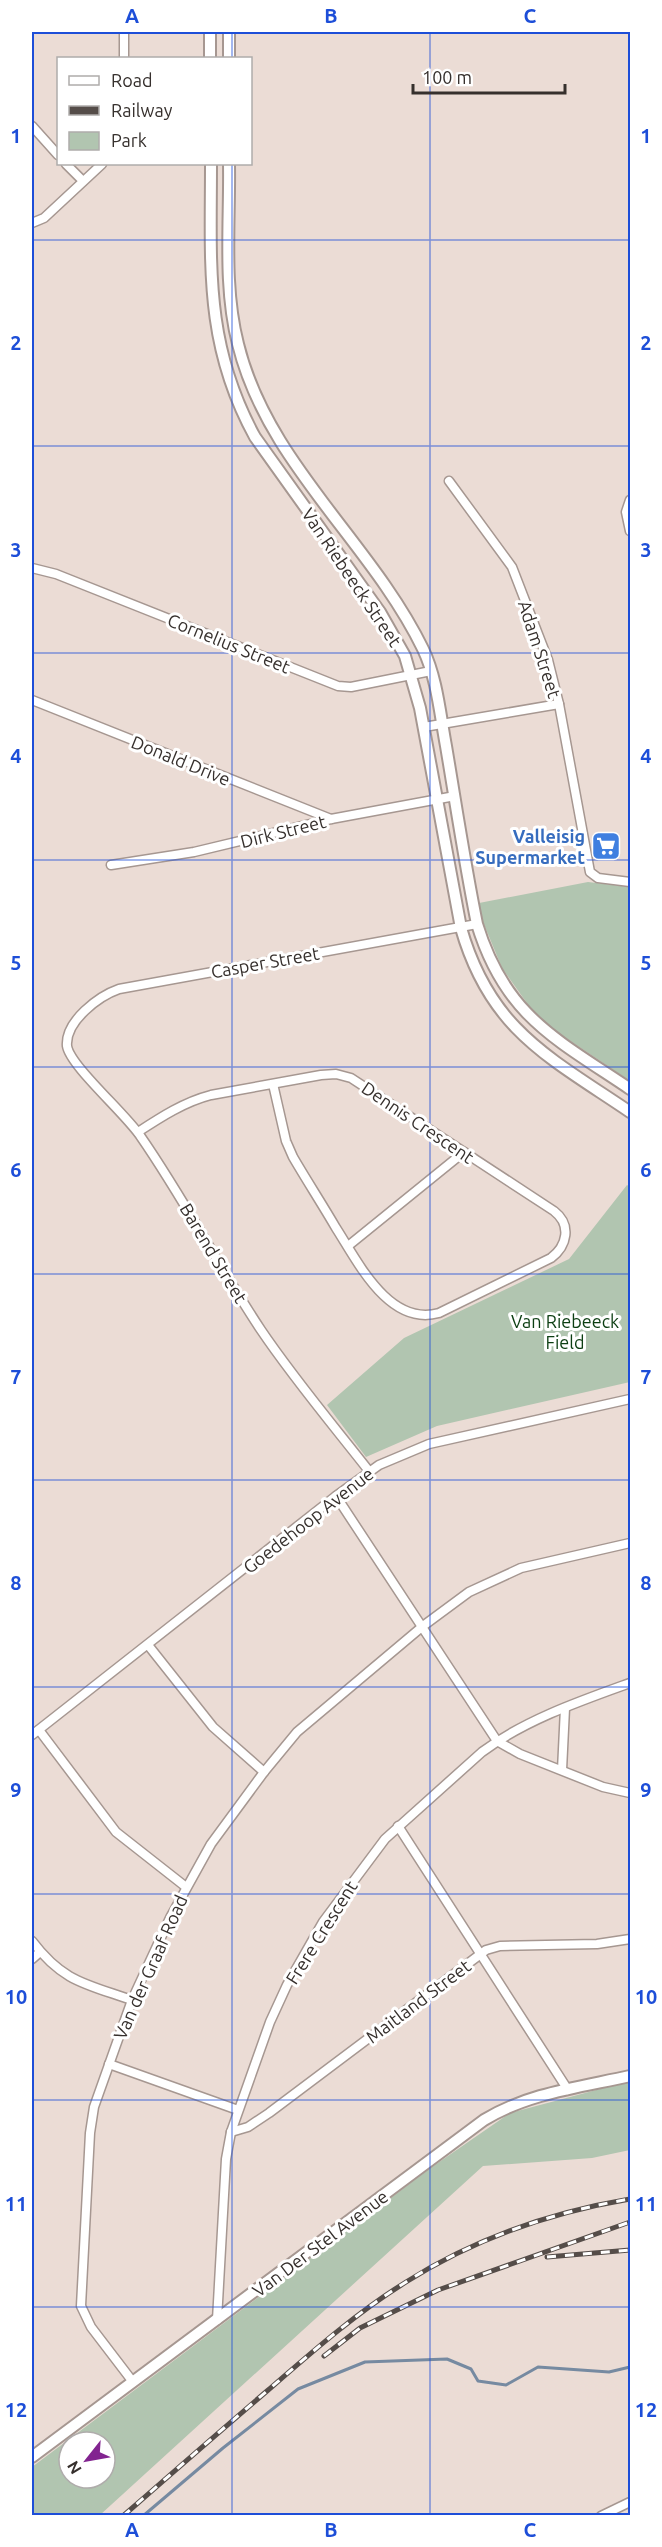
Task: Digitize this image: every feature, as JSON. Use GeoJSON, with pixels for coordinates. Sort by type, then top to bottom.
{"type":"FeatureCollection","features":[{"type":"Feature","properties":{"kind":"street"},"geometry":{"type":"LineString","coordinates":[[124,32],[124,57]]}},
{"type":"Feature","properties":{"kind":"street"},"geometry":{"type":"LineString","coordinates":[[210,32],[210,57]]}},
{"type":"Feature","properties":{"kind":"street"},"geometry":{"type":"LineString","coordinates":[[229,32],[229,57]]}},
{"type":"Feature","properties":{"kind":"street"},"geometry":{"type":"LineString","coordinates":[[32,126],[57,154]]}},
{"type":"Feature","properties":{"kind":"street"},"geometry":{"type":"LineString","coordinates":[[67,165],[82,181]]}},
{"type":"Feature","properties":{"kind":"street"},"geometry":{"type":"LineString","coordinates":[[32,223],[44,218],[101,165]]}},
{"type":"Feature","properties":{"kind":"street","name":"Van Riebeeck Street"},"geometry":{"type":"LineString","coordinates":[[211,165],[212,290],[220,351],[235,395],[255,437],[390,627],[411,675],[424,727],[461,928],[472,962],[486,990],[520,1034],[545,1055],[630,1112]]}},
{"type":"Feature","properties":{"kind":"street","name":"Van Riebeeck Street"},"geometry":{"type":"LineString","coordinates":[[229,165],[230,285],[233,324],[238,346],[254,391],[272,428],[389,592],[424,651],[442,724],[477,924],[494,968],[523,1011],[543,1030],[630,1089]]}},
{"type":"Feature","properties":{"kind":"street"},"geometry":{"type":"LineString","coordinates":[[220,351],[238,346]]}},
{"type":"Feature","properties":{"kind":"street","name":"Adam Street"},"geometry":{"type":"LineString","coordinates":[[449,481],[512,567],[548,660],[559,704],[590,872],[598,878],[630,882]]}},
{"type":"Feature","properties":{"kind":"street"},"geometry":{"type":"LineString","coordinates":[[630,501],[626,512],[630,531]]}},
{"type":"Feature","properties":{"kind":"street","name":"Cornelius Street"},"geometry":{"type":"LineString","coordinates":[[32,568],[78,583],[338,686],[351,687],[430,671]]}},
{"type":"Feature","properties":{"kind":"street","name":"Donald Drive"},"geometry":{"type":"LineString","coordinates":[[32,700],[331,819]]}},
{"type":"Feature","properties":{"kind":"street"},"geometry":{"type":"LineString","coordinates":[[424,727],[559,704]]}},
{"type":"Feature","properties":{"kind":"street","name":"Dirk Street"},"geometry":{"type":"LineString","coordinates":[[111,865],[194,852],[331,819],[455,796]]}},
{"type":"Feature","properties":{"kind":"street","name":"Casper Street"},"geometry":{"type":"LineString","coordinates":[[69,1033],[77,1020],[96,1002],[119,989],[477,924]]}},
{"type":"Feature","properties":{"kind":"street","name":"Barend Street"},"geometry":{"type":"LineString","coordinates":[[69,1033],[67,1043],[73,1060],[138,1132],[260,1329],[369,1471]]}},
{"type":"Feature","properties":{"kind":"street","name":"Dennis Crescent"},"geometry":{"type":"LineString","coordinates":[[138,1132],[193,1100],[327,1074],[351,1078],[560,1216],[565,1227],[565,1241],[559,1251],[550,1258],[439,1313],[419,1315],[401,1308],[374,1286],[348,1246]]}},
{"type":"Feature","properties":{"kind":"street"},"geometry":{"type":"LineString","coordinates":[[273,1084],[289,1148],[348,1246],[464,1152]]}},
{"type":"Feature","properties":{"kind":"street","name":"Goedehoop Avenue"},"geometry":{"type":"LineString","coordinates":[[35,1732],[369,1471],[393,1458],[429,1444],[630,1399]]}},
{"type":"Feature","properties":{"kind":"street"},"geometry":{"type":"LineString","coordinates":[[336,1496],[497,1741],[520,1754],[611,1789],[630,1792]]}},
{"type":"Feature","properties":{"kind":"street","name":"Van der Graaf Road"},"geometry":{"type":"LineString","coordinates":[[133,2382],[91,2327],[81,2306],[90,2133],[94,2107],[132,2000],[153,1951],[211,1844],[264,1772],[297,1732],[423,1626],[469,1592],[506,1574],[630,1543]]}},
{"type":"Feature","properties":{"kind":"street"},"geometry":{"type":"LineString","coordinates":[[148,1645],[213,1727],[264,1772]]}},
{"type":"Feature","properties":{"kind":"street","name":"Frere Crescent"},"geometry":{"type":"LineString","coordinates":[[217,2320],[226,2159],[231,2132],[270,2022],[303,1955],[356,1876],[398,1826],[497,1741],[565,1708],[630,1683]]}},
{"type":"Feature","properties":{"kind":"street"},"geometry":{"type":"LineString","coordinates":[[562,1770],[565,1708]]}},
{"type":"Feature","properties":{"kind":"street"},"geometry":{"type":"LineString","coordinates":[[35,1732],[116,1832],[186,1887]]}},
{"type":"Feature","properties":{"kind":"street"},"geometry":{"type":"LineString","coordinates":[[398,1826],[568,2090]]}},
{"type":"Feature","properties":{"kind":"street","name":"Maitland Street"},"geometry":{"type":"LineString","coordinates":[[231,2132],[248,2127],[269,2114],[480,1953],[500,1946],[597,1944],[630,1939]]}},
{"type":"Feature","properties":{"kind":"street"},"geometry":{"type":"LineString","coordinates":[[32,1941],[51,1964],[68,1977],[132,2000]]}},
{"type":"Feature","properties":{"kind":"street"},"geometry":{"type":"LineString","coordinates":[[32,1959],[40,1952]]}},
{"type":"Feature","properties":{"kind":"street"},"geometry":{"type":"LineString","coordinates":[[109,2064],[238,2110]]}},
{"type":"Feature","properties":{"kind":"street","name":"Van Der Stel Avenue"},"geometry":{"type":"LineString","coordinates":[[32,2457],[484,2120],[520,2102],[630,2076]]}},
{"type":"Feature","properties":{"kind":"street"},"geometry":{"type":"LineString","coordinates":[[601,2516],[630,2502]]}},
{"type":"Feature","properties":{"kind":"green space"},"geometry":{"type":"Polygon","coordinates":[[[588,882],[630,887],[630,1081],[539,1020],[502,968],[483,922],[479,903],[588,882]]]}},
{"type":"Feature","properties":{"kind":"green space","name":"Van Riebeeck Field"},"geometry":{"type":"Polygon","coordinates":[[[627,1185],[630,1187],[630,1382],[437,1426],[366,1457],[327,1405],[404,1338],[569,1259],[627,1185]]]}},
{"type":"Feature","properties":{"kind":"green space"},"geometry":{"type":"Polygon","coordinates":[[[630,2081],[630,2150],[592,2158],[483,2166],[100,2515],[32,2516],[32,2467],[57,2448],[57,2490],[117,2490],[117,2430],[81,2430],[432,2167],[510,2113],[630,2081]]]}},
{"type":"Feature","properties":{"kind":"waterway"},"geometry":{"type":"LineString","coordinates":[[143,2516],[223,2448],[298,2389],[365,2362],[447,2359],[471,2369],[478,2381],[506,2385],[538,2367],[609,2372],[630,2367]]}},
{"type":"Feature","properties":{"kind":"railway"},"geometry":{"type":"LineString","coordinates":[[123,2516],[318,2348],[352,2320],[406,2282],[459,2253],[514,2229],[572,2211],[630,2199]]}},
{"type":"Feature","properties":{"kind":"railway"},"geometry":{"type":"LineString","coordinates":[[324,2356],[360,2328],[438,2290],[630,2222]]}},
{"type":"Feature","properties":{"kind":"railway"},"geometry":{"type":"LineString","coordinates":[[547,2257],[630,2250]]}},
{"type":"Feature","properties":{"kind":"place","name":"Valleisig Supermarket"},"geometry":{"type":"Point","coordinates":[606,846]}}]}
